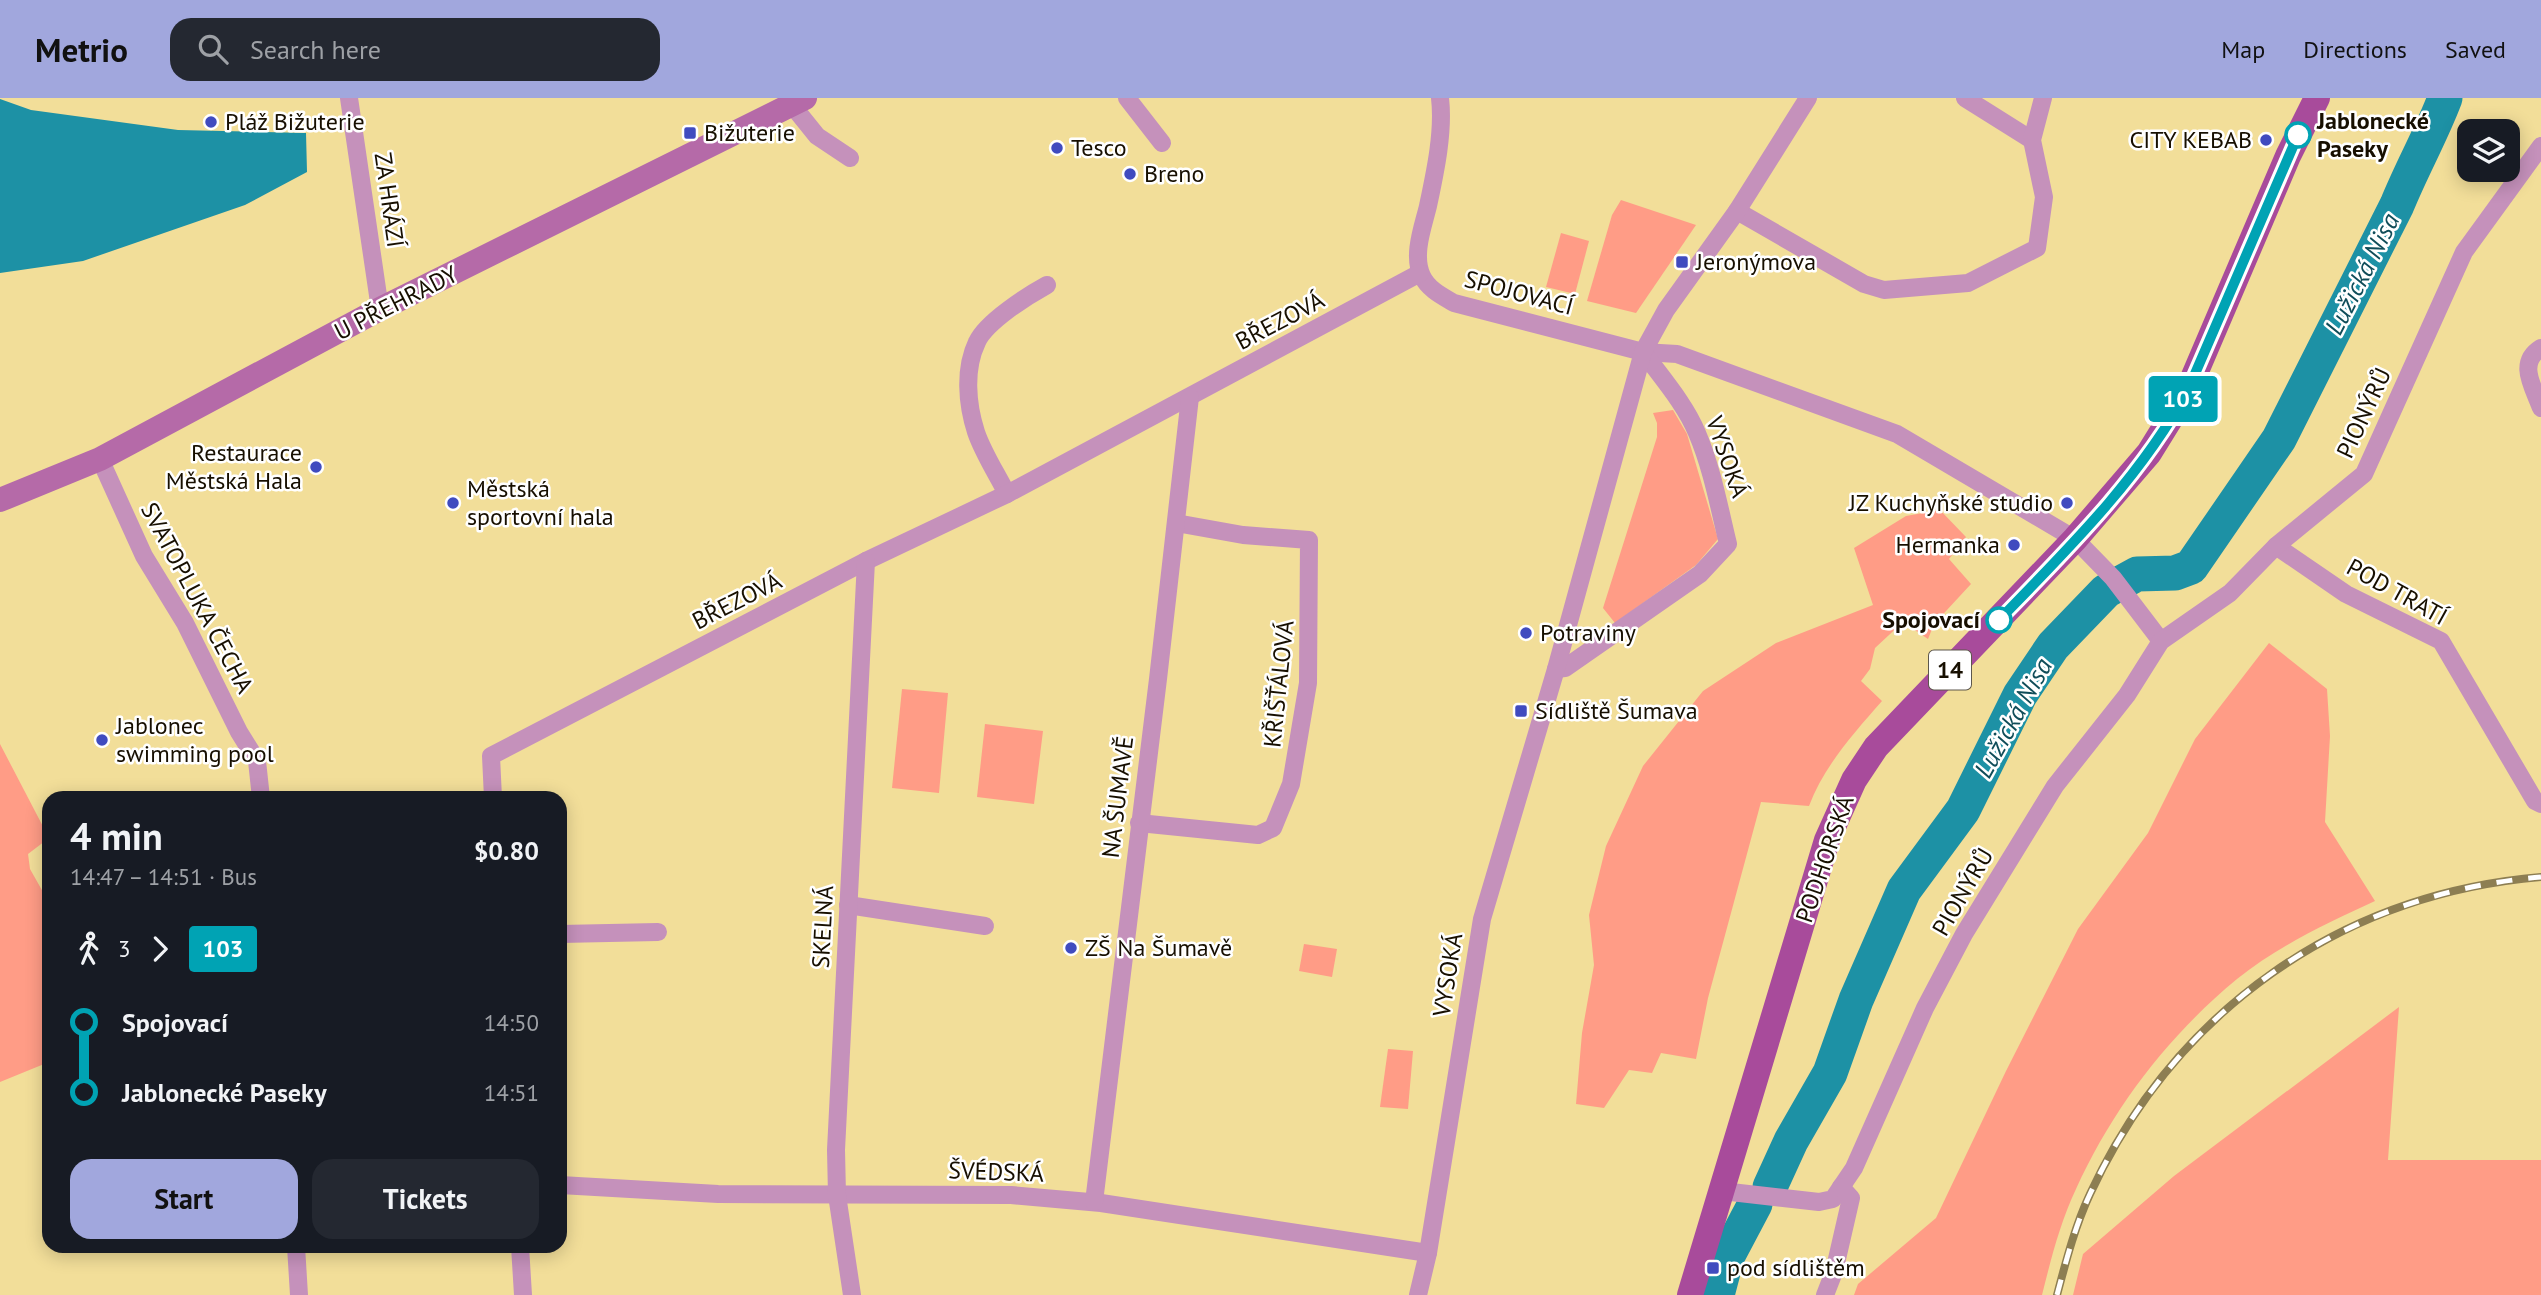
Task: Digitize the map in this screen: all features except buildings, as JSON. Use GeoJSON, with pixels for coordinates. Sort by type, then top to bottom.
{"type":"FeatureCollection","features":[{"type":"Feature","properties":{"kind":"main road","name":"PODHORSKÁ"},"geometry":{"type":"LineString","coordinates":[[1690,1295],[1827,840],[1854,780],[1876,747],[2075,539],[2149,453],[2188,390],[2288,156],[2317,98]]}},
{"type":"Feature","properties":{"kind":"street","name":"ZA HRÁZÍ"},"geometry":{"type":"LineString","coordinates":[[349,98],[380,309]]}},
{"type":"Feature","properties":{"kind":"street"},"geometry":{"type":"LineString","coordinates":[[1127,98],[1162,143]]}},
{"type":"Feature","properties":{"kind":"street"},"geometry":{"type":"LineString","coordinates":[[1420,273],[1419,242],[1439,140],[1440,98]]}},
{"type":"Feature","properties":{"kind":"street","name":"VYSOKÁ"},"geometry":{"type":"LineString","coordinates":[[1418,1295],[1482,919],[1556,669],[1643,352],[1666,310],[1737,211],[1808,98]]}},
{"type":"Feature","properties":{"kind":"street"},"geometry":{"type":"LineString","coordinates":[[1965,98],[2032,140]]}},
{"type":"Feature","properties":{"kind":"street"},"geometry":{"type":"LineString","coordinates":[[1737,211],[1864,285],[1884,290],[1968,284],[2037,248],[2044,197],[2032,140],[2043,98]]}},
{"type":"Feature","properties":{"kind":"street","name":"U PŘEHRADY"},"geometry":{"type":"LineString","coordinates":[[0,500],[100,459],[380,309],[799,101],[817,136],[850,158]]}},
{"type":"Feature","properties":{"kind":"street","name":"PIONÝRŮ"},"geometry":{"type":"LineString","coordinates":[[1841,1187],[1854,1168],[1926,1008],[1964,934],[2055,786],[2127,695],[2161,641],[2230,593],[2276,545],[2364,474],[2464,252],[2541,146]]}},
{"type":"Feature","properties":{"kind":"street","name":"SPOJOVACÍ"},"geometry":{"type":"LineString","coordinates":[[1420,273],[1427,285],[1454,303],[1643,352],[1677,354],[1897,434],[2075,539]]}},
{"type":"Feature","properties":{"kind":"street","name":"BŘEZOVÁ"},"geometry":{"type":"LineString","coordinates":[[493,791],[491,756],[866,561],[1007,494],[1420,273]]}},
{"type":"Feature","properties":{"kind":"street"},"geometry":{"type":"LineString","coordinates":[[1007,494],[976,432],[969,401],[969,371],[977,340],[1000,316],[1047,285]]}},
{"type":"Feature","properties":{"kind":"street"},"geometry":{"type":"LineString","coordinates":[[2541,348],[2530,355],[2528,373],[2541,408]]}},
{"type":"Feature","properties":{"kind":"street","name":"VYSOKÁ"},"geometry":{"type":"LineString","coordinates":[[1556,669],[1565,668],[1700,574],[1728,544],[1697,432],[1643,352]]}},
{"type":"Feature","properties":{"kind":"street","name":"NA ŠUMAVĚ"},"geometry":{"type":"LineString","coordinates":[[1094,1202],[1190,397]]}},
{"type":"Feature","properties":{"kind":"street","name":"SVATOPLUKA ČECHA"},"geometry":{"type":"LineString","coordinates":[[100,459],[144,556],[184,623],[239,732],[257,761],[260,791]]}},
{"type":"Feature","properties":{"kind":"street","name":"KŘIŠŤÁLOVÁ"},"geometry":{"type":"LineString","coordinates":[[1139,823],[1258,835],[1273,828],[1291,784],[1308,683],[1309,540],[1242,535],[1176,523]]}},
{"type":"Feature","properties":{"kind":"street"},"geometry":{"type":"LineString","coordinates":[[2075,539],[2118,584],[2161,641]]}},
{"type":"Feature","properties":{"kind":"street","name":"POD TRATÍ"},"geometry":{"type":"LineString","coordinates":[[2276,545],[2346,594],[2441,641],[2535,801],[2541,804]]}},
{"type":"Feature","properties":{"kind":"street","name":"SKELNÁ"},"geometry":{"type":"LineString","coordinates":[[852,1295],[837,1195],[836,1150],[866,561]]}},
{"type":"Feature","properties":{"kind":"street"},"geometry":{"type":"LineString","coordinates":[[848,905],[985,926]]}},
{"type":"Feature","properties":{"kind":"street"},"geometry":{"type":"LineString","coordinates":[[567,934],[659,932]]}},
{"type":"Feature","properties":{"kind":"street","name":"ŠVÉDSKÁ"},"geometry":{"type":"LineString","coordinates":[[567,1185],[718,1194],[1011,1195],[1094,1202],[1427,1252]]}},
{"type":"Feature","properties":{"kind":"street"},"geometry":{"type":"LineString","coordinates":[[1722,1191],[1819,1202],[1833,1199],[1841,1187],[1851,1198],[1834,1272],[1825,1295]]}},
{"type":"Feature","properties":{"kind":"street"},"geometry":{"type":"LineString","coordinates":[[296,1253],[299,1295]]}},
{"type":"Feature","properties":{"kind":"street"},"geometry":{"type":"LineString","coordinates":[[520,1253],[523,1295]]}},
{"type":"Feature","properties":{"kind":"shaded area"},"geometry":{"type":"Polygon","coordinates":[[[1621,200],[1696,225],[1636,313],[1587,301],[1612,215],[1621,200]]]}},
{"type":"Feature","properties":{"kind":"shaded area"},"geometry":{"type":"Polygon","coordinates":[[[1561,233],[1589,241],[1575,294],[1546,287],[1561,233]]]}},
{"type":"Feature","properties":{"kind":"shaded area"},"geometry":{"type":"Polygon","coordinates":[[[1673,410],[1687,434],[1718,539],[1696,565],[1615,623],[1603,608],[1657,437],[1657,423],[1653,413],[1673,410]]]}},
{"type":"Feature","properties":{"kind":"shaded area"},"geometry":{"type":"Polygon","coordinates":[[[1940,510],[1966,537],[1949,559],[1971,584],[1934,624],[1928,639],[1903,622],[1875,648],[1870,669],[1861,681],[1882,701],[1831,764],[1809,806],[1761,802],[1708,998],[1696,1059],[1661,1053],[1652,1073],[1629,1070],[1604,1108],[1576,1104],[1582,1033],[1594,965],[1589,915],[1606,846],[1643,766],[1703,691],[1776,643],[1873,605],[1854,548],[1906,516],[1940,510]]]}},
{"type":"Feature","properties":{"kind":"shaded area"},"geometry":{"type":"Polygon","coordinates":[[[2269,643],[2327,689],[2330,736],[2325,822],[2375,901],[2303,936],[2253,967],[2212,1001],[2165,1049],[2107,1130],[2076,1189],[2052,1255],[2042,1295],[1854,1295],[1858,1284],[1936,1218],[2078,929],[2148,833],[2195,739],[2269,643]]]}},
{"type":"Feature","properties":{"kind":"shaded area"},"geometry":{"type":"Polygon","coordinates":[[[902,689],[948,693],[939,793],[892,788],[902,689]]]}},
{"type":"Feature","properties":{"kind":"shaded area"},"geometry":{"type":"Polygon","coordinates":[[[985,724],[1043,731],[1034,804],[977,797],[985,724]]]}},
{"type":"Feature","properties":{"kind":"shaded area"},"geometry":{"type":"Polygon","coordinates":[[[0,744],[42,825],[42,843],[28,854],[30,869],[42,890],[42,1065],[0,1082],[0,744]]]}},
{"type":"Feature","properties":{"kind":"shaded area"},"geometry":{"type":"Polygon","coordinates":[[[1304,944],[1337,949],[1332,977],[1299,971],[1304,944]]]}},
{"type":"Feature","properties":{"kind":"shaded area"},"geometry":{"type":"Polygon","coordinates":[[[2399,1007],[2388,1160],[2541,1160],[2541,1295],[2073,1295],[2083,1254],[2174,1176],[2399,1007]]]}},
{"type":"Feature","properties":{"kind":"shaded area"},"geometry":{"type":"Polygon","coordinates":[[[1388,1049],[1413,1051],[1408,1109],[1380,1107],[1388,1049]]]}},
{"type":"Feature","properties":{"kind":"water"},"geometry":{"type":"Polygon","coordinates":[[[0,99],[31,110],[178,130],[306,133],[307,172],[245,205],[83,261],[0,273],[0,99]]]}},
{"type":"Feature","properties":{"kind":"waterway","name":"Lužická Nisa"},"geometry":{"type":"LineString","coordinates":[[1770,1187],[1791,1141],[1830,1073],[1856,1000],[1904,890],[1963,810],[2020,695],[2053,646],[2106,591],[2137,574],[2175,573],[2191,567],[2279,439],[2397,205],[2445,98]]}},
{"type":"Feature","properties":{"kind":"waterway","name":"Lužická Nisa"},"geometry":{"type":"LineString","coordinates":[[1717,1295],[1727,1257],[1755,1204]]}},
{"type":"Feature","properties":{"kind":"railway"},"geometry":{"type":"LineString","coordinates":[[2057,1295],[2085,1206],[2126,1129],[2168,1070],[2217,1018],[2272,973],[2332,937],[2398,908],[2467,888],[2541,877]]}},
{"type":"Feature","properties":{"kind":"bus line","name":"103"},"geometry":{"type":"LineString","coordinates":[[1999,620],[2114,496],[2149,453],[2176,413],[2298,135]]}},
{"type":"Feature","properties":{"kind":"place","name":"Pláž Bižuterie"},"geometry":{"type":"Point","coordinates":[211,122]}},
{"type":"Feature","properties":{"kind":"place","name":"Bižuterie"},"geometry":{"type":"Point","coordinates":[690,133]}},
{"type":"Feature","properties":{"kind":"place","name":"Jablonecké Paseky"},"geometry":{"type":"Point","coordinates":[2298,135]}},
{"type":"Feature","properties":{"kind":"place","name":"CITY KEBAB"},"geometry":{"type":"Point","coordinates":[2266,140]}},
{"type":"Feature","properties":{"kind":"place","name":"Tesco"},"geometry":{"type":"Point","coordinates":[1057,148]}},
{"type":"Feature","properties":{"kind":"place","name":"Breno"},"geometry":{"type":"Point","coordinates":[1130,174]}},
{"type":"Feature","properties":{"kind":"place","name":"Jeronýmova"},"geometry":{"type":"Point","coordinates":[1682,262]}},
{"type":"Feature","properties":{"kind":"place","name":"Restaurace Městská Hala"},"geometry":{"type":"Point","coordinates":[316,467]}},
{"type":"Feature","properties":{"kind":"place","name":"Městská sportovní hala"},"geometry":{"type":"Point","coordinates":[453,503]}},
{"type":"Feature","properties":{"kind":"place","name":"JZ Kuchyňské studio"},"geometry":{"type":"Point","coordinates":[2067,503]}},
{"type":"Feature","properties":{"kind":"place","name":"Hermanka"},"geometry":{"type":"Point","coordinates":[2014,545]}},
{"type":"Feature","properties":{"kind":"place","name":"Spojovací"},"geometry":{"type":"Point","coordinates":[1999,620]}},
{"type":"Feature","properties":{"kind":"place","name":"Potraviny"},"geometry":{"type":"Point","coordinates":[1526,633]}},
{"type":"Feature","properties":{"kind":"place","name":"Sídliště Šumava"},"geometry":{"type":"Point","coordinates":[1521,711]}},
{"type":"Feature","properties":{"kind":"place","name":"Jablonec swimming pool"},"geometry":{"type":"Point","coordinates":[102,740]}},
{"type":"Feature","properties":{"kind":"place","name":"ZŠ Na Šumavě"},"geometry":{"type":"Point","coordinates":[1071,948]}},
{"type":"Feature","properties":{"kind":"place","name":"pod sídlištěm"},"geometry":{"type":"Point","coordinates":[1713,1268]}}]}
